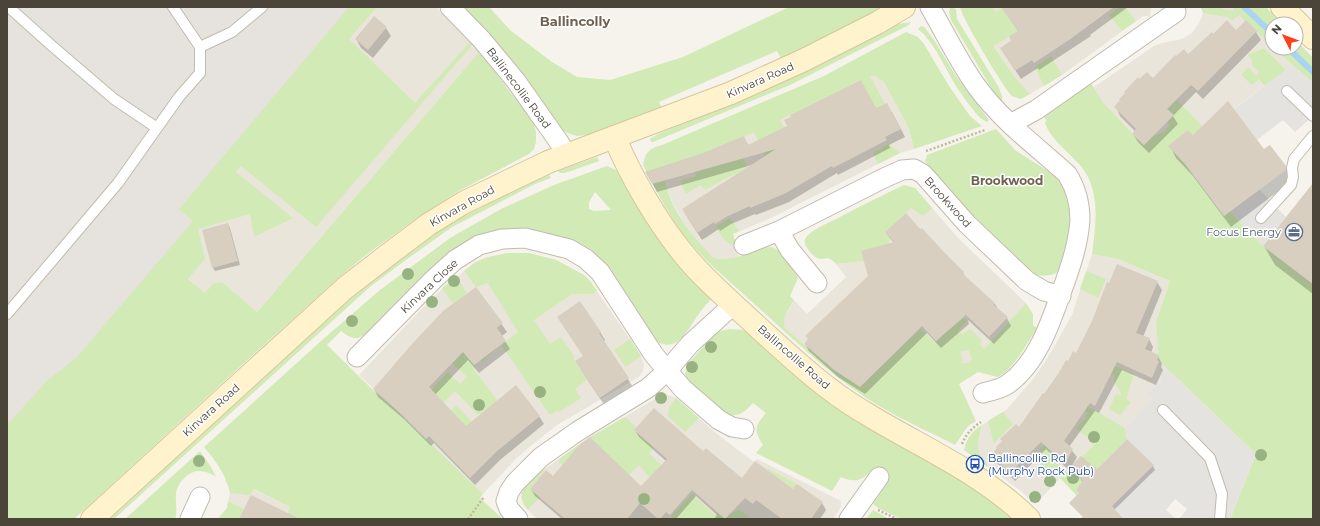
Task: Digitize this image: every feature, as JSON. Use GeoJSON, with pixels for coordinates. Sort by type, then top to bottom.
{"type":"FeatureCollection","features":[{"type":"Feature","properties":{"kind":"street","name":"Ballinecollie Road"},"geometry":{"type":"LineString","coordinates":[[450,7],[482,40],[516,81],[559,142],[566,156]]}},
{"type":"Feature","properties":{"kind":"street","name":"Kinvara Road"},"geometry":{"type":"LineString","coordinates":[[92,519],[345,288],[429,224],[464,203],[548,162],[731,93],[782,70],[877,23],[904,7]]}},
{"type":"Feature","properties":{"kind":"street"},"geometry":{"type":"LineString","coordinates":[[930,7],[976,86],[991,105],[1010,124],[1067,174],[1074,184],[1079,201],[1080,219],[1077,243],[1072,264],[1047,332],[1022,371],[1008,385],[983,393]]}},
{"type":"Feature","properties":{"kind":"street"},"geometry":{"type":"LineString","coordinates":[[1282,7],[1313,38]]}},
{"type":"Feature","properties":{"kind":"street"},"geometry":{"type":"LineString","coordinates":[[1010,124],[1049,101],[1176,12]]}},
{"type":"Feature","properties":{"kind":"street","name":"Ballincollie Road"},"geometry":{"type":"LineString","coordinates":[[615,138],[639,185],[666,231],[682,252],[697,269],[780,347],[824,385],[862,411],[999,492],[1029,519]]}},
{"type":"Feature","properties":{"kind":"street","name":"Brookwood"},"geometry":{"type":"LineString","coordinates":[[744,245],[779,231],[884,178],[902,170],[914,169],[923,174],[967,224],[1027,281],[1044,291],[1060,296]]}},
{"type":"Feature","properties":{"kind":"street"},"geometry":{"type":"LineString","coordinates":[[779,231],[816,283]]}},
{"type":"Feature","properties":{"kind":"street","name":"Kinvara Close"},"geometry":{"type":"LineString","coordinates":[[357,356],[433,280],[456,260],[479,245],[502,239],[525,238],[569,249],[591,263],[600,272],[654,355],[683,389],[719,420],[732,427],[744,429]]}},
{"type":"Feature","properties":{"kind":"street"},"geometry":{"type":"LineString","coordinates":[[518,519],[509,509],[506,501],[509,492],[515,483],[527,470],[541,457],[578,431],[648,388],[667,371],[690,344],[734,304]]}},
{"type":"Feature","properties":{"kind":"street"},"geometry":{"type":"LineString","coordinates":[[849,519],[879,477]]}},
{"type":"Feature","properties":{"kind":"street"},"geometry":{"type":"LineString","coordinates":[[190,519],[200,497]]}},
{"type":"Feature","properties":{"kind":"lane"},"geometry":{"type":"LineString","coordinates":[[7,314],[118,183],[179,97],[200,73],[200,47],[173,7]]}},
{"type":"Feature","properties":{"kind":"lane"},"geometry":{"type":"LineString","coordinates":[[200,47],[232,32],[262,7]]}},
{"type":"Feature","properties":{"kind":"lane"},"geometry":{"type":"LineString","coordinates":[[12,11],[114,99],[157,128]]}},
{"type":"Feature","properties":{"kind":"lane"},"geometry":{"type":"LineString","coordinates":[[1287,91],[1313,116]]}},
{"type":"Feature","properties":{"kind":"lane"},"geometry":{"type":"LineString","coordinates":[[1261,218],[1291,185],[1294,159],[1313,136]]}},
{"type":"Feature","properties":{"kind":"lane"},"geometry":{"type":"LineString","coordinates":[[1163,410],[1210,458],[1222,494],[1220,519]]}},
{"type":"Feature","properties":{"kind":"path"},"geometry":{"type":"LineString","coordinates":[[926,151],[985,130]]}},
{"type":"Feature","properties":{"kind":"path"},"geometry":{"type":"LineString","coordinates":[[955,465],[964,437],[971,429],[981,422]]}},
{"type":"Feature","properties":{"kind":"path"},"geometry":{"type":"LineString","coordinates":[[468,519],[484,498]]}},
{"type":"Feature","properties":{"kind":"path"},"geometry":{"type":"LineString","coordinates":[[874,508],[897,519]]}},
{"type":"Feature","properties":{"kind":"shaded area"},"geometry":{"type":"Polygon","coordinates":[[[7,7],[377,7],[7,439],[7,7]]]}},
{"type":"Feature","properties":{"kind":"shaded area"},"geometry":{"type":"Polygon","coordinates":[[[377,7],[436,7],[471,41],[479,52],[244,327],[163,257],[377,7]]]}},
{"type":"Feature","properties":{"kind":"shaded area"},"geometry":{"type":"Polygon","coordinates":[[[990,7],[1151,7],[1150,18],[1143,16],[1062,75],[1030,94],[1014,76],[985,31],[990,7]]]}},
{"type":"Feature","properties":{"kind":"shaded area"},"geometry":{"type":"Polygon","coordinates":[[[1201,7],[1232,7],[1264,38],[1264,56],[1282,56],[1292,65],[1161,164],[1104,103],[1094,87],[1154,46],[1182,39],[1192,33],[1199,23],[1203,13],[1201,7]]]}},
{"type":"Feature","properties":{"kind":"shaded area"},"geometry":{"type":"Polygon","coordinates":[[[1292,65],[1313,83],[1313,116],[1295,132],[1283,120],[1257,140],[1229,113],[1292,65]]]}},
{"type":"Feature","properties":{"kind":"shaded area"},"geometry":{"type":"Polygon","coordinates":[[[870,76],[875,76],[884,82],[909,129],[914,149],[900,153],[767,220],[733,234],[739,257],[728,259],[714,258],[696,240],[682,220],[667,188],[664,166],[705,152],[744,136],[798,112],[870,76]]]}},
{"type":"Feature","properties":{"kind":"shaded area"},"geometry":{"type":"Polygon","coordinates":[[[1259,189],[1286,217],[1263,246],[1230,211],[1259,189]]]}},
{"type":"Feature","properties":{"kind":"shaded area"},"geometry":{"type":"Polygon","coordinates":[[[921,195],[957,237],[1026,303],[976,358],[968,363],[959,363],[946,356],[921,328],[860,387],[834,370],[785,328],[785,316],[794,300],[807,314],[846,277],[836,264],[863,261],[863,248],[921,195]]]}},
{"type":"Feature","properties":{"kind":"shaded area"},"geometry":{"type":"Polygon","coordinates":[[[508,253],[529,253],[556,260],[584,275],[590,281],[641,356],[644,365],[643,371],[639,377],[557,425],[527,449],[483,494],[359,375],[434,296],[475,262],[487,257],[508,253]]]}},
{"type":"Feature","properties":{"kind":"shaded area"},"geometry":{"type":"Polygon","coordinates":[[[1092,254],[1118,259],[1170,281],[1156,322],[1161,379],[1146,394],[1153,399],[1125,428],[1116,423],[1035,504],[1021,491],[992,470],[981,457],[977,449],[982,425],[1006,410],[1034,378],[1047,359],[1072,315],[1092,254]]]}},
{"type":"Feature","properties":{"kind":"shaded area"},"geometry":{"type":"Polygon","coordinates":[[[1159,361],[1256,454],[1230,519],[1179,519],[1187,509],[1175,499],[1166,510],[1176,519],[1120,519],[1122,516],[1112,506],[1153,465],[1127,439],[1125,428],[1152,399],[1146,394],[1161,379],[1159,361]]]}},
{"type":"Feature","properties":{"kind":"shaded area"},"geometry":{"type":"Polygon","coordinates":[[[662,395],[676,398],[717,434],[754,462],[757,459],[841,501],[841,507],[838,512],[833,519],[537,519],[523,504],[521,497],[522,490],[532,478],[590,437],[662,395]]]}},
{"type":"Feature","properties":{"kind":"shaded area"},"geometry":{"type":"Polygon","coordinates":[[[229,477],[314,519],[217,519],[227,508],[230,493],[229,487],[225,481],[229,477]]]}},
{"type":"Feature","properties":{"kind":"green space"},"geometry":{"type":"Polygon","coordinates":[[[349,7],[377,7],[349,39],[415,103],[471,41],[473,44],[316,227],[241,166],[236,172],[293,218],[254,237],[250,214],[198,229],[205,259],[188,279],[205,293],[213,284],[222,282],[257,312],[479,52],[534,124],[536,142],[534,149],[529,154],[455,193],[366,255],[255,353],[74,519],[7,519],[7,425],[47,381],[76,358],[193,221],[179,209],[349,7]]]}},
{"type":"Feature","properties":{"kind":"green space"},"geometry":{"type":"Polygon","coordinates":[[[460,7],[489,7],[510,30],[552,62],[577,77],[610,80],[683,57],[789,7],[886,7],[783,62],[777,51],[659,102],[663,110],[607,133],[577,136],[565,132],[523,77],[460,7]]]}},
{"type":"Feature","properties":{"kind":"green space"},"geometry":{"type":"Polygon","coordinates":[[[950,7],[956,9],[957,19],[998,86],[1002,96],[1002,104],[951,20],[949,12],[950,7]]]}},
{"type":"Feature","properties":{"kind":"green space"},"geometry":{"type":"Polygon","coordinates":[[[960,7],[992,7],[996,12],[1005,7],[1033,21],[994,46],[1014,76],[1030,94],[1021,99],[1012,96],[992,67],[960,7]]]}},
{"type":"Feature","properties":{"kind":"green space"},"geometry":{"type":"Polygon","coordinates":[[[1119,7],[1125,7],[1136,21],[1122,31],[1109,15],[1119,7]]]}},
{"type":"Feature","properties":{"kind":"green space"},"geometry":{"type":"Polygon","coordinates":[[[1201,7],[1220,7],[1229,11],[1234,10],[1232,7],[1266,7],[1274,16],[1264,16],[1264,38],[1239,15],[1232,21],[1228,17],[1203,13],[1201,7]]]}},
{"type":"Feature","properties":{"kind":"green space"},"geometry":{"type":"Polygon","coordinates":[[[911,22],[909,25],[790,85],[651,142],[650,139],[658,134],[787,80],[898,24],[911,22]]]}},
{"type":"Feature","properties":{"kind":"green space"},"geometry":{"type":"Polygon","coordinates":[[[921,26],[924,27],[934,40],[956,76],[989,120],[987,122],[976,113],[956,87],[929,40],[918,29],[921,26]]]}},
{"type":"Feature","properties":{"kind":"green space"},"geometry":{"type":"Polygon","coordinates":[[[906,32],[918,37],[924,44],[949,86],[970,116],[982,126],[914,149],[909,129],[884,82],[875,76],[870,76],[885,104],[874,109],[864,90],[866,89],[861,80],[780,120],[795,148],[768,162],[754,132],[736,140],[748,170],[726,178],[705,190],[701,185],[686,194],[680,181],[696,176],[692,168],[692,157],[664,166],[666,185],[670,198],[686,226],[699,243],[714,258],[735,258],[757,249],[767,247],[771,247],[780,252],[789,262],[798,278],[790,296],[794,300],[784,320],[785,328],[834,370],[860,387],[921,328],[935,343],[960,314],[967,321],[958,331],[962,334],[970,329],[982,340],[980,345],[984,349],[1026,303],[1033,314],[1033,325],[1037,328],[1015,362],[998,377],[978,372],[959,384],[976,421],[968,426],[955,445],[896,415],[862,395],[832,373],[804,348],[713,266],[687,240],[670,214],[643,165],[645,157],[649,151],[654,148],[824,76],[906,32]],[[969,350],[961,351],[962,361],[960,363],[968,363],[972,360],[969,350]]]}},
{"type":"Feature","properties":{"kind":"green space"},"geometry":{"type":"Polygon","coordinates":[[[1264,48],[1264,56],[1272,56],[1286,70],[1265,86],[1259,79],[1252,85],[1241,75],[1248,67],[1256,76],[1259,72],[1252,65],[1252,60],[1248,55],[1264,48]]]}},
{"type":"Feature","properties":{"kind":"green space"},"geometry":{"type":"Polygon","coordinates":[[[1304,48],[1313,58],[1313,83],[1282,56],[1304,56],[1304,48]]]}},
{"type":"Feature","properties":{"kind":"green space"},"geometry":{"type":"Polygon","coordinates":[[[1051,56],[1062,75],[1044,86],[1035,67],[1051,56]]]}},
{"type":"Feature","properties":{"kind":"green space"},"geometry":{"type":"Polygon","coordinates":[[[1091,83],[1104,103],[1144,146],[1153,137],[1167,129],[1170,124],[1164,118],[1170,111],[1168,108],[1177,100],[1206,130],[1196,138],[1188,130],[1185,164],[1224,216],[1230,211],[1263,246],[1313,284],[1313,519],[1230,519],[1256,454],[1159,361],[1156,322],[1170,281],[1118,259],[1092,254],[1096,217],[1094,193],[1084,171],[1051,134],[1047,128],[1044,117],[1091,83]]]}},
{"type":"Feature","properties":{"kind":"green space"},"geometry":{"type":"Polygon","coordinates":[[[996,129],[1015,150],[1051,173],[1060,181],[1066,193],[1070,214],[1069,237],[1060,270],[1054,274],[1042,276],[1030,273],[981,226],[925,161],[927,155],[996,129]]]}},
{"type":"Feature","properties":{"kind":"green space"},"geometry":{"type":"Polygon","coordinates":[[[889,144],[900,153],[878,164],[873,153],[889,144]]]}},
{"type":"Feature","properties":{"kind":"green space"},"geometry":{"type":"Polygon","coordinates":[[[597,157],[599,161],[565,173],[560,173],[558,171],[597,157]]]}},
{"type":"Feature","properties":{"kind":"green space"},"geometry":{"type":"Polygon","coordinates":[[[607,166],[616,170],[638,206],[712,298],[701,310],[680,340],[669,345],[656,341],[606,265],[594,253],[578,243],[521,230],[495,231],[473,237],[457,249],[363,336],[353,338],[341,331],[327,345],[483,494],[480,498],[503,519],[290,519],[288,513],[290,507],[254,489],[250,495],[230,493],[223,474],[204,447],[321,341],[380,290],[450,238],[501,209],[554,185],[607,166]],[[595,192],[589,202],[589,209],[594,211],[611,210],[595,192]]]}},
{"type":"Feature","properties":{"kind":"green space"},"geometry":{"type":"Polygon","coordinates":[[[549,174],[551,178],[535,184],[452,227],[371,286],[114,519],[110,519],[311,333],[368,284],[450,223],[549,174]]]}},
{"type":"Feature","properties":{"kind":"green space"},"geometry":{"type":"Polygon","coordinates":[[[904,185],[915,188],[932,208],[923,216],[911,208],[885,232],[891,238],[878,278],[864,261],[836,264],[828,258],[817,258],[807,248],[805,240],[807,236],[821,226],[904,185]]]}},
{"type":"Feature","properties":{"kind":"green space"},"geometry":{"type":"Polygon","coordinates":[[[730,218],[739,231],[733,234],[736,245],[732,245],[726,241],[716,227],[730,218]]]}},
{"type":"Feature","properties":{"kind":"green space"},"geometry":{"type":"Polygon","coordinates":[[[508,253],[529,253],[556,260],[584,275],[597,291],[593,294],[572,294],[534,320],[550,344],[561,337],[575,357],[573,358],[587,380],[575,389],[581,398],[559,412],[558,410],[550,415],[501,345],[518,332],[488,283],[476,287],[464,271],[475,263],[508,253]]]}},
{"type":"Feature","properties":{"kind":"green space"},"geometry":{"type":"Polygon","coordinates":[[[1086,271],[1106,279],[1098,298],[1080,289],[1086,271]]]}},
{"type":"Feature","properties":{"kind":"green space"},"geometry":{"type":"Polygon","coordinates":[[[456,277],[467,293],[453,304],[442,288],[456,277]]]}},
{"type":"Feature","properties":{"kind":"green space"},"geometry":{"type":"Polygon","coordinates":[[[730,329],[743,330],[973,485],[1015,519],[902,519],[880,509],[873,504],[888,482],[870,472],[863,478],[856,480],[849,480],[841,477],[832,491],[756,453],[763,445],[758,436],[757,428],[759,421],[766,413],[753,403],[742,413],[728,415],[688,382],[685,374],[687,365],[714,335],[720,331],[730,329]]]}},
{"type":"Feature","properties":{"kind":"green space"},"geometry":{"type":"Polygon","coordinates":[[[630,339],[641,356],[626,367],[614,350],[630,339]]]}},
{"type":"Feature","properties":{"kind":"green space"},"geometry":{"type":"Polygon","coordinates":[[[498,347],[482,362],[473,351],[467,357],[476,368],[474,370],[498,401],[478,415],[455,391],[442,404],[431,390],[448,372],[460,384],[467,377],[452,363],[461,354],[456,348],[498,347]]]}},
{"type":"Feature","properties":{"kind":"green space"},"geometry":{"type":"Polygon","coordinates":[[[1111,364],[1134,374],[1126,399],[1131,402],[1120,415],[1109,409],[1116,394],[1121,396],[1121,393],[1114,382],[1115,375],[1108,371],[1111,364]]]}},
{"type":"Feature","properties":{"kind":"green space"},"geometry":{"type":"Polygon","coordinates":[[[676,398],[699,418],[685,432],[668,416],[669,408],[676,398]]]}},
{"type":"Feature","properties":{"kind":"green space"},"geometry":{"type":"Polygon","coordinates":[[[1082,403],[1125,428],[1127,439],[1076,490],[1079,493],[1077,496],[1060,478],[1096,443],[1075,428],[1086,418],[1085,416],[1088,413],[1079,407],[1082,403]]]}},
{"type":"Feature","properties":{"kind":"green space"},"geometry":{"type":"Polygon","coordinates":[[[456,405],[472,422],[458,435],[442,420],[456,405]]]}},
{"type":"Feature","properties":{"kind":"green space"},"geometry":{"type":"Polygon","coordinates":[[[1003,412],[1013,424],[994,443],[988,421],[1003,412]]]}},
{"type":"Feature","properties":{"kind":"green space"},"geometry":{"type":"Polygon","coordinates":[[[625,417],[636,427],[634,430],[654,448],[649,453],[663,467],[651,479],[639,465],[629,475],[604,451],[583,474],[562,465],[558,460],[578,445],[586,452],[597,443],[590,437],[625,417]]]}},
{"type":"Feature","properties":{"kind":"green space"},"geometry":{"type":"Polygon","coordinates":[[[982,425],[978,450],[982,458],[992,470],[964,450],[970,436],[982,425]]]}},
{"type":"Feature","properties":{"kind":"green space"},"geometry":{"type":"Polygon","coordinates":[[[1045,444],[1068,457],[1051,475],[1039,463],[1043,460],[1044,454],[1040,450],[1045,444]]]}},
{"type":"Feature","properties":{"kind":"green space"},"geometry":{"type":"Polygon","coordinates":[[[200,451],[216,477],[207,472],[198,471],[186,476],[183,479],[177,490],[175,519],[125,519],[200,451]]]}},
{"type":"Feature","properties":{"kind":"green space"},"geometry":{"type":"Polygon","coordinates":[[[752,465],[765,473],[768,469],[797,484],[794,488],[766,508],[763,505],[765,503],[766,485],[747,471],[752,465]]]}},
{"type":"Feature","properties":{"kind":"green space"},"geometry":{"type":"Polygon","coordinates":[[[547,468],[530,488],[540,497],[528,510],[522,496],[523,491],[530,481],[547,468]]]}},
{"type":"Feature","properties":{"kind":"green space"},"geometry":{"type":"Polygon","coordinates":[[[692,494],[715,515],[721,508],[729,514],[739,510],[749,516],[746,519],[717,519],[714,517],[712,519],[674,519],[671,516],[692,494]]]}},
{"type":"Feature","properties":{"kind":"green space"},"geometry":{"type":"Polygon","coordinates":[[[228,501],[244,509],[239,519],[224,519],[220,517],[227,508],[228,501]]]}},
{"type":"Feature","properties":{"kind":"green space"},"geometry":{"type":"Polygon","coordinates":[[[873,510],[886,517],[886,519],[866,519],[873,510]]]}},
{"type":"Feature","properties":{"kind":"building"},"geometry":{"type":"Polygon","coordinates":[[[1001,7],[1114,7],[1069,40],[1034,63],[1032,60],[1015,71],[1000,48],[1011,41],[1009,36],[1018,31],[1001,7]]]}},
{"type":"Feature","properties":{"kind":"building"},"geometry":{"type":"Polygon","coordinates":[[[374,16],[387,27],[368,50],[355,39],[374,16]]]}},
{"type":"Feature","properties":{"kind":"building"},"geometry":{"type":"Polygon","coordinates":[[[1227,20],[1236,30],[1246,20],[1257,31],[1198,91],[1191,85],[1167,109],[1174,115],[1144,145],[1132,134],[1136,129],[1114,107],[1120,100],[1119,99],[1138,77],[1139,79],[1147,72],[1153,78],[1175,55],[1176,56],[1184,49],[1188,54],[1212,32],[1213,34],[1227,20]]]}},
{"type":"Feature","properties":{"kind":"building"},"geometry":{"type":"Polygon","coordinates":[[[861,80],[876,108],[887,103],[901,129],[885,137],[887,140],[833,168],[832,166],[784,194],[750,208],[750,206],[715,224],[714,222],[697,233],[682,209],[776,149],[652,184],[645,172],[703,153],[744,136],[748,145],[787,126],[784,120],[791,117],[790,115],[861,80]]]}},
{"type":"Feature","properties":{"kind":"building"},"geometry":{"type":"Polygon","coordinates":[[[1228,101],[1264,149],[1270,145],[1286,166],[1286,170],[1224,216],[1185,164],[1168,146],[1188,130],[1193,135],[1228,101]]]}},
{"type":"Feature","properties":{"kind":"building","name":"Focus Energy"},"geometry":{"type":"Polygon","coordinates":[[[1313,183],[1313,284],[1263,246],[1313,183]]]}},
{"type":"Feature","properties":{"kind":"building"},"geometry":{"type":"Polygon","coordinates":[[[906,213],[920,229],[922,228],[964,272],[963,274],[1008,317],[989,337],[965,314],[965,316],[936,341],[922,326],[860,387],[833,369],[804,344],[808,339],[805,336],[868,276],[861,251],[894,242],[885,232],[906,213]]]}},
{"type":"Feature","properties":{"kind":"building"},"geometry":{"type":"Polygon","coordinates":[[[228,223],[238,261],[212,268],[202,230],[228,223]]]}},
{"type":"Feature","properties":{"kind":"building"},"geometry":{"type":"Polygon","coordinates":[[[1117,264],[1158,281],[1136,333],[1150,338],[1145,349],[1159,355],[1157,360],[1159,361],[1152,378],[1117,362],[1095,406],[1090,403],[1064,441],[1073,449],[1065,464],[1041,442],[1010,473],[991,455],[1002,441],[1000,439],[1016,424],[1019,427],[1043,393],[1044,394],[1066,360],[1068,361],[1073,351],[1076,353],[1092,321],[1107,282],[1109,283],[1117,264]]]}},
{"type":"Feature","properties":{"kind":"building"},"geometry":{"type":"Polygon","coordinates":[[[476,287],[503,323],[497,328],[506,341],[474,365],[463,352],[429,387],[466,426],[516,385],[540,416],[496,452],[470,478],[429,436],[426,439],[373,389],[443,311],[476,287]]]}},
{"type":"Feature","properties":{"kind":"building"},"geometry":{"type":"Polygon","coordinates":[[[580,301],[629,378],[600,398],[575,361],[583,356],[557,317],[580,301]]]}},
{"type":"Feature","properties":{"kind":"building"},"geometry":{"type":"Polygon","coordinates":[[[654,408],[703,451],[706,448],[742,478],[755,461],[793,489],[797,484],[823,502],[811,519],[782,519],[756,500],[753,504],[745,498],[725,519],[692,490],[670,515],[666,512],[660,519],[658,519],[640,503],[627,519],[565,519],[530,489],[546,470],[553,476],[581,443],[590,437],[641,486],[667,459],[634,430],[654,408]]]}},
{"type":"Feature","properties":{"kind":"building"},"geometry":{"type":"Polygon","coordinates":[[[1127,439],[1154,465],[1112,506],[1124,519],[1085,519],[1069,503],[1079,493],[1076,490],[1083,481],[1069,468],[1081,456],[1097,469],[1127,439]]]}},
{"type":"Feature","properties":{"kind":"building"},"geometry":{"type":"Polygon","coordinates":[[[251,495],[300,519],[239,519],[251,495]]]}},
{"type":"Feature","properties":{"kind":"waterway"},"geometry":{"type":"LineString","coordinates":[[1244,7],[1264,26]]}},
{"type":"Feature","properties":{"kind":"waterway"},"geometry":{"type":"LineString","coordinates":[[1296,56],[1313,72]]}},
{"type":"Feature","properties":{"kind":"place","name":"Focus Energy"},"geometry":{"type":"Point","coordinates":[1294,232]}},
{"type":"Feature","properties":{"kind":"place","name":"Ballincollie Rd (Murphy Rock Pub)"},"geometry":{"type":"Point","coordinates":[975,464]}},
{"type":"Feature","properties":{"kind":"district","name":"Ballincolly"},"geometry":{"type":"Point","coordinates":[575,21]}},
{"type":"Feature","properties":{"kind":"district","name":"Brookwood"},"geometry":{"type":"Point","coordinates":[1007,180]}}]}
